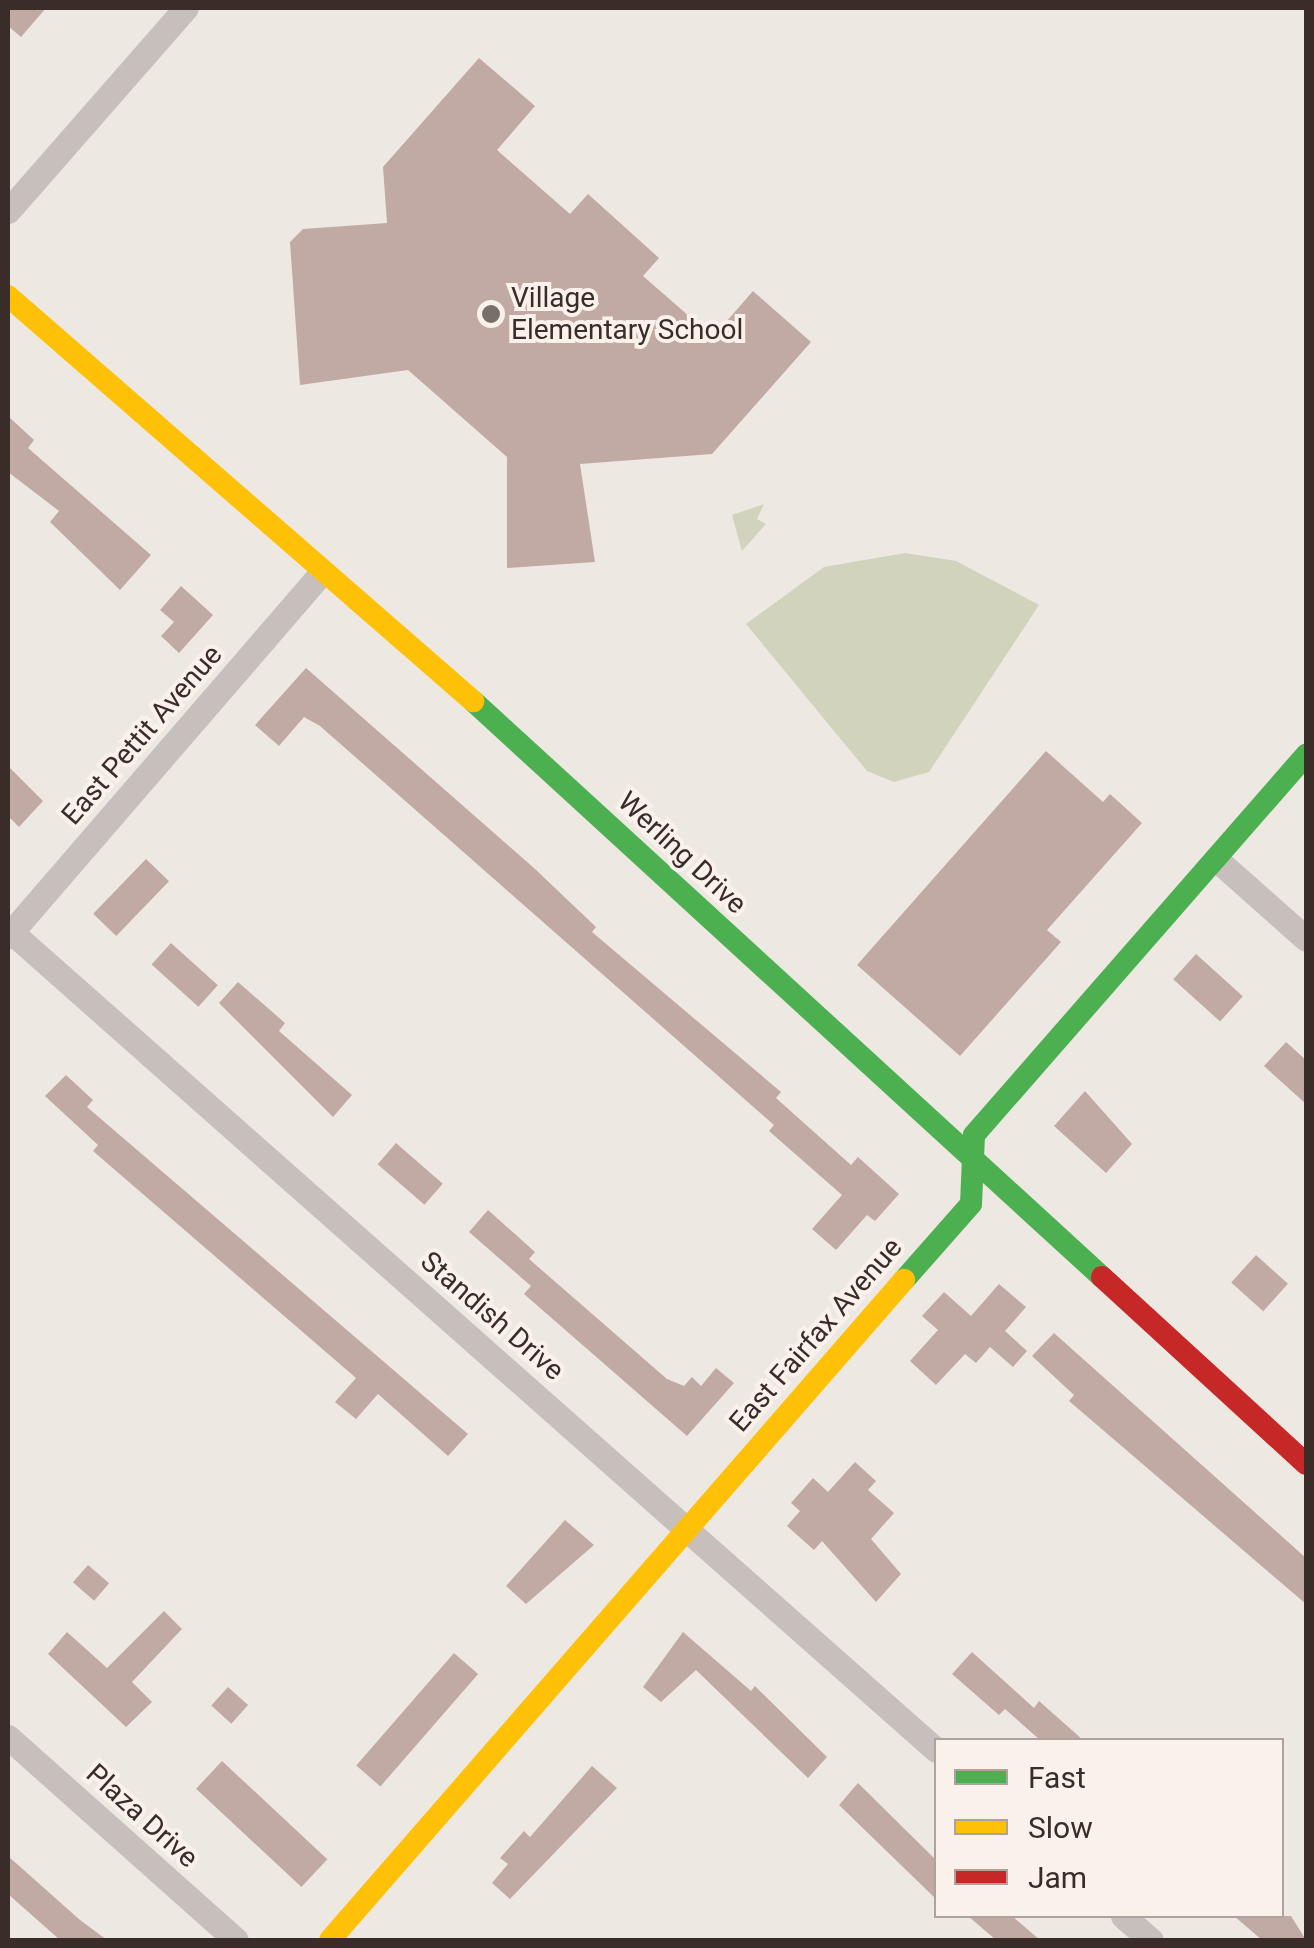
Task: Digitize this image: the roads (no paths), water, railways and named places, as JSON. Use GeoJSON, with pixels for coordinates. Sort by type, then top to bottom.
{"type":"FeatureCollection","features":[{"type":"Feature","properties":{"kind":"street"},"geometry":{"type":"LineString","coordinates":[[8,211],[184,8]]}},
{"type":"Feature","properties":{"kind":"street","name":"Werling Drive"},"geometry":{"type":"LineString","coordinates":[[8,296],[523,746],[972,1164],[1306,1464]]}},
{"type":"Feature","properties":{"kind":"street","name":"East Pettit Avenue"},"geometry":{"type":"LineString","coordinates":[[9,932],[321,573]]}},
{"type":"Feature","properties":{"kind":"street","name":"East Fairfax Avenue"},"geometry":{"type":"LineString","coordinates":[[330,1940],[971,1204],[974,1135],[1306,755]]}},
{"type":"Feature","properties":{"kind":"street"},"geometry":{"type":"LineString","coordinates":[[1216,860],[1306,939]]}},
{"type":"Feature","properties":{"kind":"street","name":"Standish Drive"},"geometry":{"type":"LineString","coordinates":[[9,932],[934,1748]]}},
{"type":"Feature","properties":{"kind":"street","name":"Plaza Drive"},"geometry":{"type":"LineString","coordinates":[[8,1737],[236,1940]]}},
{"type":"Feature","properties":{"kind":"street"},"geometry":{"type":"LineString","coordinates":[[1125,1918],[1151,1940]]}},
{"type":"Feature","properties":{"kind":"place","name":"Village Elementary School"},"geometry":{"type":"Point","coordinates":[491,314]}}]}
